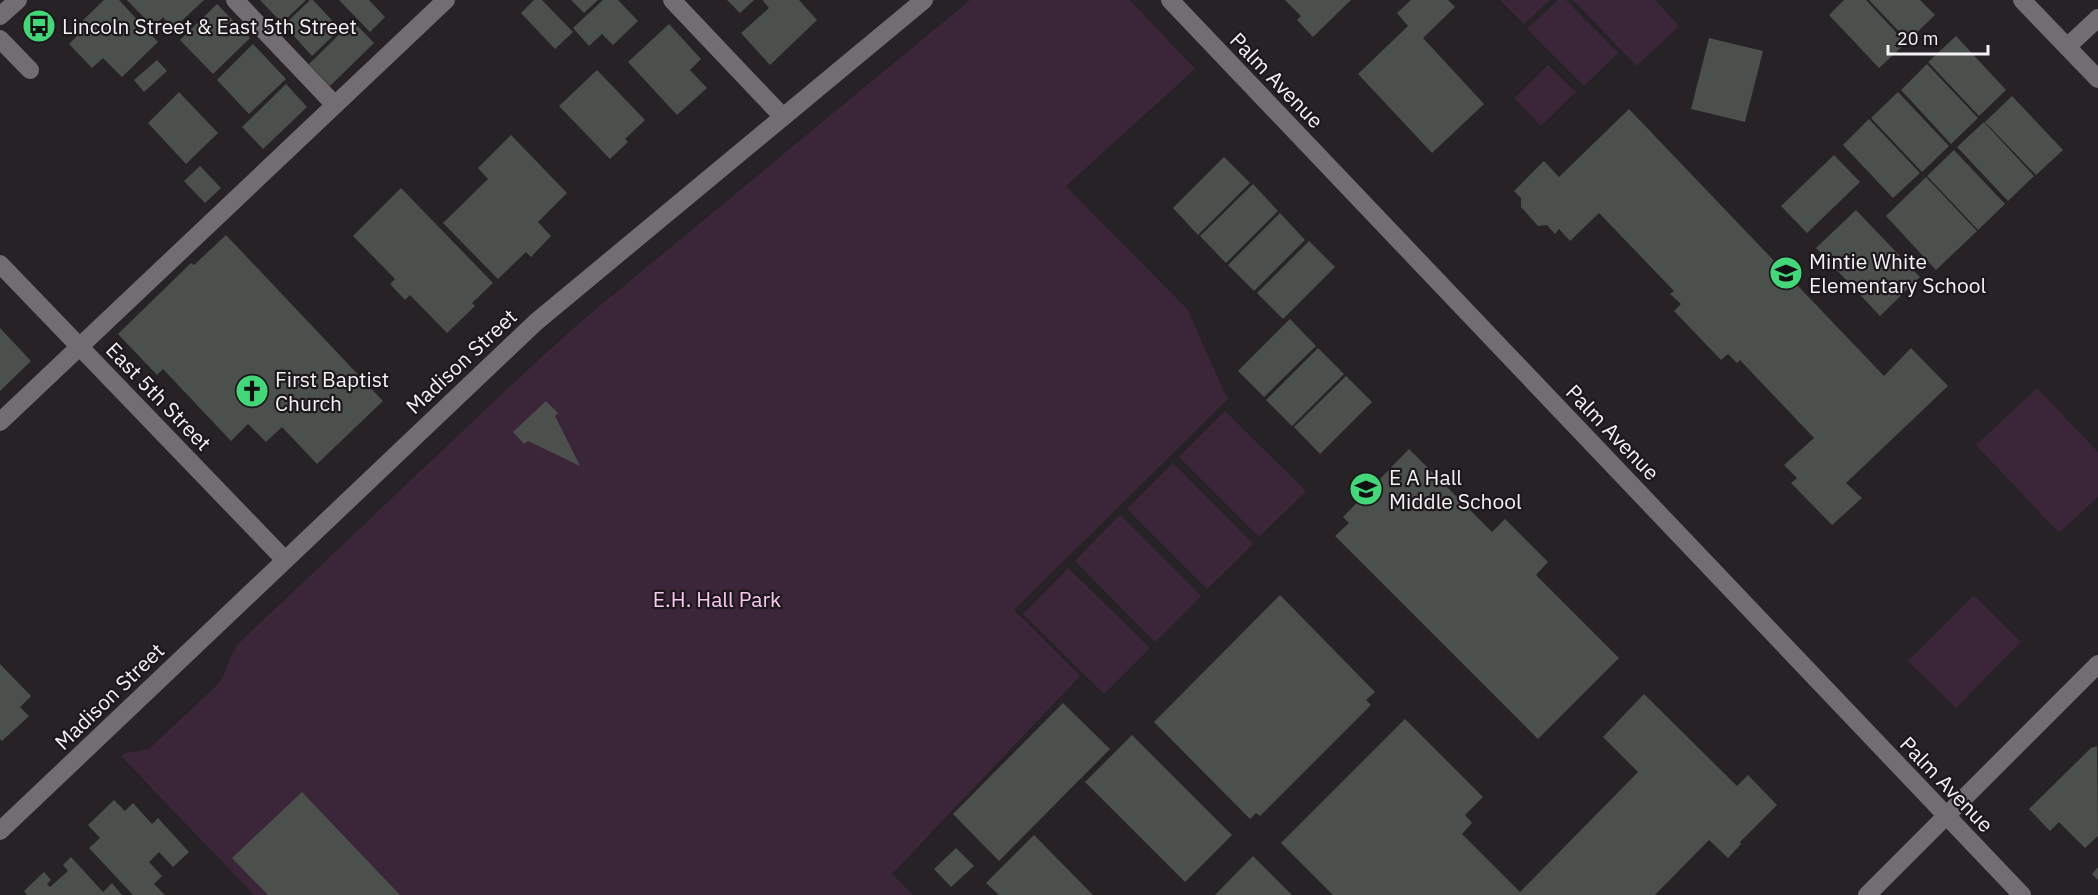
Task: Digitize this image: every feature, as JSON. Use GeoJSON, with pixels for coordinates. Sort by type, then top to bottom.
{"type":"FeatureCollection","features":[{"type":"Feature","properties":{"kind":"street"},"geometry":{"type":"LineString","coordinates":[[0,16],[18,0]]}},
{"type":"Feature","properties":{"kind":"street"},"geometry":{"type":"LineString","coordinates":[[235,0],[335,105]]}},
{"type":"Feature","properties":{"kind":"street"},"geometry":{"type":"LineString","coordinates":[[0,422],[446,0]]}},
{"type":"Feature","properties":{"kind":"street"},"geometry":{"type":"LineString","coordinates":[[672,0],[783,117]]}},
{"type":"Feature","properties":{"kind":"street","name":"Madison Street"},"geometry":{"type":"LineString","coordinates":[[0,831],[536,322],[924,0]]}},
{"type":"Feature","properties":{"kind":"street","name":"Palm Avenue"},"geometry":{"type":"LineString","coordinates":[[1170,0],[2022,895]]}},
{"type":"Feature","properties":{"kind":"street"},"geometry":{"type":"LineString","coordinates":[[2022,0],[2098,79]]}},
{"type":"Feature","properties":{"kind":"street"},"geometry":{"type":"LineString","coordinates":[[2067,47],[2098,18]]}},
{"type":"Feature","properties":{"kind":"street"},"geometry":{"type":"LineString","coordinates":[[0,39],[30,70]]}},
{"type":"Feature","properties":{"kind":"street","name":"East 5th Street"},"geometry":{"type":"LineString","coordinates":[[0,264],[285,560]]}},
{"type":"Feature","properties":{"kind":"street"},"geometry":{"type":"LineString","coordinates":[[1867,895],[2098,664]]}},
{"type":"Feature","properties":{"kind":"green space","name":"E.H. Hall Park"},"geometry":{"type":"Polygon","coordinates":[[[970,0],[1130,0],[1195,69],[1066,186],[1188,310],[1225,394],[1229,398],[1014,610],[1080,676],[892,874],[913,895],[254,895],[121,756],[149,749],[217,685],[239,643],[579,323],[970,0]]]}},
{"type":"Feature","properties":{"kind":"green space"},"geometry":{"type":"Polygon","coordinates":[[[1500,0],[1550,0],[1524,24],[1500,0]]]}},
{"type":"Feature","properties":{"kind":"green space"},"geometry":{"type":"Polygon","coordinates":[[[1558,0],[1566,0],[1618,53],[1584,86],[1527,29],[1558,0]]]}},
{"type":"Feature","properties":{"kind":"green space"},"geometry":{"type":"Polygon","coordinates":[[[1573,0],[1655,0],[1679,26],[1637,66],[1573,0]]]}},
{"type":"Feature","properties":{"kind":"green space"},"geometry":{"type":"Polygon","coordinates":[[[1548,65],[1576,92],[1541,126],[1514,98],[1548,65]]]}},
{"type":"Feature","properties":{"kind":"green space"},"geometry":{"type":"Polygon","coordinates":[[[2037,388],[2098,452],[2098,497],[2059,533],[1976,445],[2037,388]]]}},
{"type":"Feature","properties":{"kind":"green space"},"geometry":{"type":"Polygon","coordinates":[[[1225,411],[1306,491],[1259,537],[1179,457],[1225,411]]]}},
{"type":"Feature","properties":{"kind":"green space"},"geometry":{"type":"Polygon","coordinates":[[[1173,463],[1253,544],[1207,589],[1127,509],[1173,463]]]}},
{"type":"Feature","properties":{"kind":"green space"},"geometry":{"type":"Polygon","coordinates":[[[1120,515],[1201,596],[1155,642],[1075,561],[1120,515]]]}},
{"type":"Feature","properties":{"kind":"green space"},"geometry":{"type":"Polygon","coordinates":[[[1068,568],[1150,648],[1104,694],[1023,614],[1068,568]]]}},
{"type":"Feature","properties":{"kind":"green space"},"geometry":{"type":"Polygon","coordinates":[[[1974,595],[2021,642],[1956,708],[1908,661],[1974,595]]]}},
{"type":"Feature","properties":{"kind":"building"},"geometry":{"type":"Polygon","coordinates":[[[104,0],[119,0],[158,42],[122,77],[103,58],[92,68],[69,44],[81,32],[76,27],[104,0]]]}},
{"type":"Feature","properties":{"kind":"building"},"geometry":{"type":"Polygon","coordinates":[[[127,0],[204,0],[173,29],[163,17],[153,27],[127,0]]]}},
{"type":"Feature","properties":{"kind":"building"},"geometry":{"type":"Polygon","coordinates":[[[260,0],[306,0],[282,23],[260,0]]]}},
{"type":"Feature","properties":{"kind":"building"},"geometry":{"type":"Polygon","coordinates":[[[310,0],[313,0],[340,29],[312,56],[284,25],[310,0]]]}},
{"type":"Feature","properties":{"kind":"building"},"geometry":{"type":"Polygon","coordinates":[[[339,0],[369,0],[385,17],[370,32],[339,0]]]}},
{"type":"Feature","properties":{"kind":"building"},"geometry":{"type":"Polygon","coordinates":[[[534,0],[542,0],[573,32],[555,49],[521,13],[534,0]]]}},
{"type":"Feature","properties":{"kind":"building"},"geometry":{"type":"Polygon","coordinates":[[[571,0],[598,0],[584,13],[571,0]]]}},
{"type":"Feature","properties":{"kind":"building"},"geometry":{"type":"Polygon","coordinates":[[[603,0],[618,0],[638,21],[613,45],[602,34],[589,46],[573,28],[603,0]]]}},
{"type":"Feature","properties":{"kind":"building"},"geometry":{"type":"Polygon","coordinates":[[[727,0],[754,0],[740,13],[727,0]]]}},
{"type":"Feature","properties":{"kind":"building"},"geometry":{"type":"Polygon","coordinates":[[[764,0],[799,0],[817,20],[770,65],[741,33],[769,8],[764,0]]]}},
{"type":"Feature","properties":{"kind":"building"},"geometry":{"type":"Polygon","coordinates":[[[1285,0],[1351,0],[1313,37],[1297,20],[1301,16],[1285,0]]]}},
{"type":"Feature","properties":{"kind":"building"},"geometry":{"type":"Polygon","coordinates":[[[1411,0],[1448,0],[1455,7],[1423,38],[1484,104],[1432,153],[1358,74],[1408,26],[1397,13],[1411,0]]]}},
{"type":"Feature","properties":{"kind":"building"},"geometry":{"type":"Polygon","coordinates":[[[1844,0],[1866,0],[1906,43],[1879,68],[1829,15],[1844,0]]]}},
{"type":"Feature","properties":{"kind":"building"},"geometry":{"type":"Polygon","coordinates":[[[1869,0],[1920,0],[1935,15],[1908,41],[1869,0]]]}},
{"type":"Feature","properties":{"kind":"building"},"geometry":{"type":"Polygon","coordinates":[[[217,4],[250,38],[213,74],[180,40],[217,4]]]}},
{"type":"Feature","properties":{"kind":"building"},"geometry":{"type":"Polygon","coordinates":[[[353,21],[374,43],[330,86],[309,64],[353,21]]]}},
{"type":"Feature","properties":{"kind":"building"},"geometry":{"type":"Polygon","coordinates":[[[669,24],[701,59],[690,70],[707,88],[677,115],[628,62],[669,24]]]}},
{"type":"Feature","properties":{"kind":"building"},"geometry":{"type":"Polygon","coordinates":[[[1956,36],[2006,90],[1979,116],[1928,62],[1956,36]]]}},
{"type":"Feature","properties":{"kind":"building"},"geometry":{"type":"Polygon","coordinates":[[[1709,38],[1763,51],[1745,122],[1691,109],[1709,38]]]}},
{"type":"Feature","properties":{"kind":"building"},"geometry":{"type":"Polygon","coordinates":[[[253,44],[286,79],[249,114],[217,80],[253,44]]]}},
{"type":"Feature","properties":{"kind":"building"},"geometry":{"type":"Polygon","coordinates":[[[157,60],[167,71],[144,92],[134,80],[157,60]]]}},
{"type":"Feature","properties":{"kind":"building"},"geometry":{"type":"Polygon","coordinates":[[[1927,64],[1978,118],[1951,144],[1901,90],[1927,64]]]}},
{"type":"Feature","properties":{"kind":"building"},"geometry":{"type":"Polygon","coordinates":[[[597,70],[645,120],[625,139],[628,142],[610,159],[559,106],[597,70]]]}},
{"type":"Feature","properties":{"kind":"building"},"geometry":{"type":"Polygon","coordinates":[[[286,84],[307,107],[263,149],[242,127],[286,84]]]}},
{"type":"Feature","properties":{"kind":"building"},"geometry":{"type":"Polygon","coordinates":[[[179,92],[218,133],[186,164],[148,123],[179,92]]]}},
{"type":"Feature","properties":{"kind":"building"},"geometry":{"type":"Polygon","coordinates":[[[1898,92],[1949,146],[1922,172],[1871,118],[1898,92]]]}},
{"type":"Feature","properties":{"kind":"building"},"geometry":{"type":"Polygon","coordinates":[[[2012,96],[2063,150],[2036,175],[1985,122],[2012,96]]]}},
{"type":"Feature","properties":{"kind":"building"},"geometry":{"type":"Polygon","coordinates":[[[1629,109],[1884,376],[1911,348],[1948,386],[1846,483],[1862,498],[1832,525],[1791,483],[1797,478],[1784,465],[1814,438],[1740,360],[1737,363],[1728,354],[1721,360],[1674,311],[1681,304],[1670,294],[1674,291],[1599,213],[1570,241],[1559,229],[1555,234],[1547,225],[1538,226],[1521,207],[1521,198],[1514,191],[1544,161],[1559,177],[1629,109]]]}},
{"type":"Feature","properties":{"kind":"building"},"geometry":{"type":"Polygon","coordinates":[[[1869,119],[1920,173],[1893,198],[1843,145],[1869,119]]]}},
{"type":"Feature","properties":{"kind":"building"},"geometry":{"type":"Polygon","coordinates":[[[1984,122],[2034,176],[2008,201],[1957,147],[1984,122]]]}},
{"type":"Feature","properties":{"kind":"building"},"geometry":{"type":"Polygon","coordinates":[[[511,135],[567,193],[538,222],[551,236],[531,257],[526,252],[498,279],[443,223],[488,179],[478,168],[511,135]]]}},
{"type":"Feature","properties":{"kind":"building"},"geometry":{"type":"Polygon","coordinates":[[[1954,150],[2005,204],[1978,230],[1927,176],[1954,150]]]}},
{"type":"Feature","properties":{"kind":"building"},"geometry":{"type":"Polygon","coordinates":[[[1834,155],[1860,182],[1807,233],[1781,206],[1834,155]]]}},
{"type":"Feature","properties":{"kind":"building"},"geometry":{"type":"Polygon","coordinates":[[[1224,157],[1250,183],[1198,235],[1173,208],[1224,157]]]}},
{"type":"Feature","properties":{"kind":"building"},"geometry":{"type":"Polygon","coordinates":[[[200,166],[221,188],[205,203],[184,181],[200,166]]]}},
{"type":"Feature","properties":{"kind":"building"},"geometry":{"type":"Polygon","coordinates":[[[1926,177],[1977,231],[1936,270],[1886,216],[1926,177]]]}},
{"type":"Feature","properties":{"kind":"building"},"geometry":{"type":"Polygon","coordinates":[[[1253,184],[1278,211],[1226,263],[1200,236],[1253,184]]]}},
{"type":"Feature","properties":{"kind":"building"},"geometry":{"type":"Polygon","coordinates":[[[401,188],[493,283],[472,303],[475,306],[447,333],[410,295],[405,300],[390,284],[395,279],[353,236],[401,188]]]}},
{"type":"Feature","properties":{"kind":"building"},"geometry":{"type":"Polygon","coordinates":[[[1856,210],[1920,277],[1880,316],[1816,248],[1856,210]]]}},
{"type":"Feature","properties":{"kind":"building"},"geometry":{"type":"Polygon","coordinates":[[[1280,213],[1305,240],[1254,291],[1228,265],[1280,213]]]}},
{"type":"Feature","properties":{"kind":"building"},"geometry":{"type":"Polygon","coordinates":[[[226,235],[383,401],[317,464],[282,427],[266,442],[248,424],[231,441],[163,369],[157,375],[118,334],[191,263],[194,265],[226,235]]]}},
{"type":"Feature","properties":{"kind":"building"},"geometry":{"type":"Polygon","coordinates":[[[1309,241],[1335,267],[1283,319],[1257,293],[1309,241]]]}},
{"type":"Feature","properties":{"kind":"building"},"geometry":{"type":"Polygon","coordinates":[[[1290,319],[1316,346],[1264,397],[1238,371],[1290,319]]]}},
{"type":"Feature","properties":{"kind":"building"},"geometry":{"type":"Polygon","coordinates":[[[0,328],[31,361],[0,391],[0,328]]]}},
{"type":"Feature","properties":{"kind":"building"},"geometry":{"type":"Polygon","coordinates":[[[1318,348],[1344,374],[1292,426],[1266,400],[1318,348]]]}},
{"type":"Feature","properties":{"kind":"building"},"geometry":{"type":"Polygon","coordinates":[[[1346,376],[1372,402],[1320,454],[1294,427],[1346,376]]]}},
{"type":"Feature","properties":{"kind":"building"},"geometry":{"type":"Polygon","coordinates":[[[546,401],[558,413],[555,416],[580,466],[528,441],[524,444],[513,432],[546,401]]]}},
{"type":"Feature","properties":{"kind":"building"},"geometry":{"type":"Polygon","coordinates":[[[1409,449],[1492,532],[1505,519],[1548,562],[1536,575],[1619,658],[1538,739],[1335,536],[1349,523],[1343,517],[1409,449]]]}},
{"type":"Feature","properties":{"kind":"building"},"geometry":{"type":"Polygon","coordinates":[[[1280,595],[1375,692],[1366,700],[1371,705],[1260,816],[1256,813],[1250,819],[1154,722],[1280,595]]]}},
{"type":"Feature","properties":{"kind":"building"},"geometry":{"type":"Polygon","coordinates":[[[0,664],[31,696],[20,707],[29,716],[2,741],[0,739],[0,664]]]}},
{"type":"Feature","properties":{"kind":"building"},"geometry":{"type":"Polygon","coordinates":[[[1644,694],[1737,786],[1748,775],[1777,805],[1740,842],[1741,844],[1728,858],[1709,840],[1655,895],[1333,895],[1281,843],[1405,719],[1483,797],[1465,815],[1472,823],[1462,834],[1520,892],[1638,772],[1603,737],[1644,694]]]}},
{"type":"Feature","properties":{"kind":"building"},"geometry":{"type":"Polygon","coordinates":[[[1063,703],[1110,749],[999,861],[953,814],[1063,703]]]}},
{"type":"Feature","properties":{"kind":"building"},"geometry":{"type":"Polygon","coordinates":[[[1132,735],[1232,835],[1185,882],[1085,782],[1132,735]]]}},
{"type":"Feature","properties":{"kind":"building"},"geometry":{"type":"Polygon","coordinates":[[[2097,746],[2098,836],[2085,848],[2059,822],[2050,831],[2029,809],[2091,748],[2097,746]]]}},
{"type":"Feature","properties":{"kind":"building"},"geometry":{"type":"Polygon","coordinates":[[[302,792],[400,895],[268,895],[232,858],[302,792]]]}},
{"type":"Feature","properties":{"kind":"building"},"geometry":{"type":"Polygon","coordinates":[[[114,800],[125,811],[133,803],[152,824],[158,818],[189,852],[173,867],[159,852],[149,862],[162,876],[154,884],[165,895],[133,895],[89,848],[100,838],[88,825],[114,800]]]}},
{"type":"Feature","properties":{"kind":"building"},"geometry":{"type":"Polygon","coordinates":[[[1034,835],[1093,895],[999,895],[986,883],[1034,835]]]}},
{"type":"Feature","properties":{"kind":"building"},"geometry":{"type":"Polygon","coordinates":[[[956,848],[974,866],[951,887],[934,869],[956,848]]]}},
{"type":"Feature","properties":{"kind":"building"},"geometry":{"type":"Polygon","coordinates":[[[1253,856],[1292,895],[1215,895],[1253,856]]]}},
{"type":"Feature","properties":{"kind":"building"},"geometry":{"type":"Polygon","coordinates":[[[71,857],[103,892],[112,883],[122,895],[27,895],[24,891],[44,872],[51,880],[47,884],[50,887],[68,871],[63,865],[71,857]]]}},
{"type":"Feature","properties":{"kind":"building"},"geometry":{"type":"Polygon","coordinates":[[[2098,867],[2098,880],[2092,874],[2098,867]]]}},
{"type":"Feature","properties":{"kind":"place","name":"Lincoln Street & East 5th Street"},"geometry":{"type":"Point","coordinates":[39,26]}},
{"type":"Feature","properties":{"kind":"place","name":"Mintie White Elementary School"},"geometry":{"type":"Point","coordinates":[1786,273]}},
{"type":"Feature","properties":{"kind":"place","name":"First Baptist Church"},"geometry":{"type":"Point","coordinates":[252,391]}},
{"type":"Feature","properties":{"kind":"place","name":"E A Hall Middle School"},"geometry":{"type":"Point","coordinates":[1366,489]}}]}
